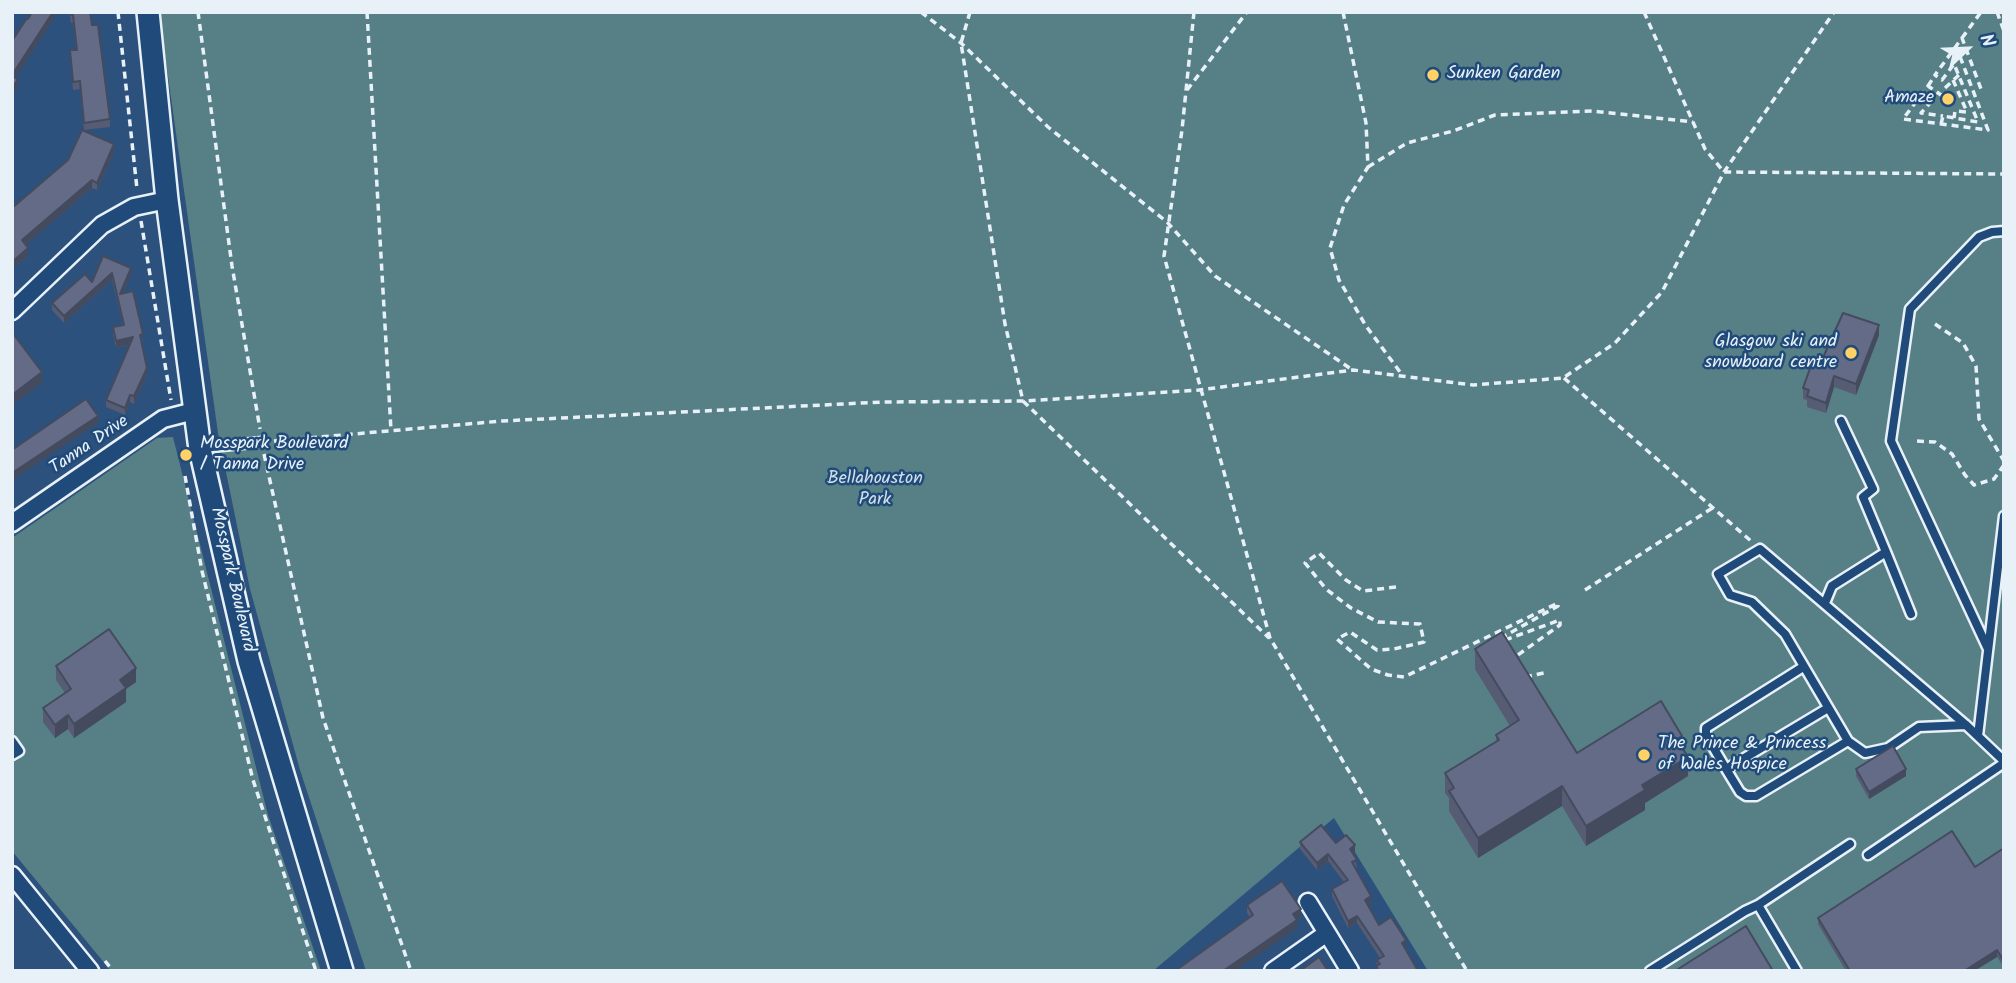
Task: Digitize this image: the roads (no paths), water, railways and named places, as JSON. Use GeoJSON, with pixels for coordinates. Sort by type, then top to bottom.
{"type":"FeatureCollection","features":[{"type":"Feature","properties":{"kind":"street","name":"Mosspark Boulevard"},"geometry":{"type":"LineString","coordinates":[[148,12],[167,200],[200,449],[250,661],[342,971]]}},
{"type":"Feature","properties":{"kind":"street"},"geometry":{"type":"LineString","coordinates":[[12,311],[102,225],[134,207],[167,200]]}},
{"type":"Feature","properties":{"kind":"street","name":"Tanna Drive"},"geometry":{"type":"LineString","coordinates":[[12,523],[163,419],[194,411]]}},
{"type":"Feature","properties":{"kind":"street"},"geometry":{"type":"LineString","coordinates":[[12,875],[90,971]]}},
{"type":"Feature","properties":{"kind":"street"},"geometry":{"type":"LineString","coordinates":[[1308,902],[1350,971]]}},
{"type":"Feature","properties":{"kind":"street"},"geometry":{"type":"LineString","coordinates":[[1273,971],[1327,933]]}},
{"type":"Feature","properties":{"kind":"lane"},"geometry":{"type":"LineString","coordinates":[[1988,649],[1891,441],[1910,309],[1979,237],[2004,231]]}},
{"type":"Feature","properties":{"kind":"lane"},"geometry":{"type":"LineString","coordinates":[[1842,421],[1873,489],[1863,497],[1911,614]]}},
{"type":"Feature","properties":{"kind":"lane"},"geometry":{"type":"LineString","coordinates":[[200,449],[262,442]]}},
{"type":"Feature","properties":{"kind":"lane"},"geometry":{"type":"LineString","coordinates":[[1978,736],[2004,516]]}},
{"type":"Feature","properties":{"kind":"lane"},"geometry":{"type":"LineString","coordinates":[[1868,855],[2004,762],[1966,725],[1760,549],[1718,574],[1730,595],[1752,602],[1785,634],[1848,741],[1865,753],[1888,748],[1919,727],[1966,725]]}},
{"type":"Feature","properties":{"kind":"lane"},"geometry":{"type":"LineString","coordinates":[[1825,603],[1832,586],[1886,552]]}},
{"type":"Feature","properties":{"kind":"lane"},"geometry":{"type":"LineString","coordinates":[[1803,667],[1706,728],[1706,736],[1726,769],[1740,792],[1746,796],[1756,796],[1848,741]]}},
{"type":"Feature","properties":{"kind":"lane"},"geometry":{"type":"LineString","coordinates":[[1726,769],[1828,708]]}},
{"type":"Feature","properties":{"kind":"lane"},"geometry":{"type":"LineString","coordinates":[[12,741],[19,751],[12,755]]}},
{"type":"Feature","properties":{"kind":"lane"},"geometry":{"type":"LineString","coordinates":[[1650,971],[1758,905],[1850,844]]}},
{"type":"Feature","properties":{"kind":"lane"},"geometry":{"type":"LineString","coordinates":[[1758,905],[1797,971]]}},
{"type":"Feature","properties":{"kind":"place","name":"Sunken Garden"},"geometry":{"type":"Point","coordinates":[1433,75]}},
{"type":"Feature","properties":{"kind":"place","name":"Amaze"},"geometry":{"type":"Point","coordinates":[1948,99]}},
{"type":"Feature","properties":{"kind":"place","name":"Glasgow ski and snowboard centre"},"geometry":{"type":"Point","coordinates":[1851,353]}},
{"type":"Feature","properties":{"kind":"place","name":"Mosspark Boulevard / Tanna Drive"},"geometry":{"type":"Point","coordinates":[186,455]}},
{"type":"Feature","properties":{"kind":"place","name":"The Prince & Princess of Wales Hospice"},"geometry":{"type":"Point","coordinates":[1644,755]}},
{"type":"Feature","properties":{"kind":"park label","name":"Bellahouston Park"},"geometry":{"type":"Point","coordinates":[875,490]}}]}
